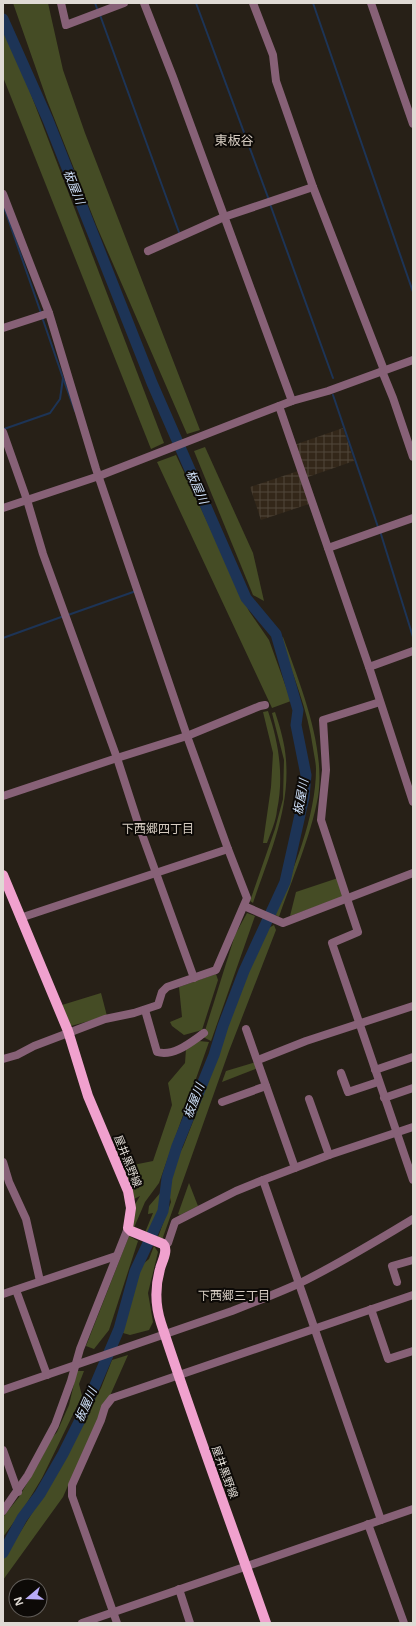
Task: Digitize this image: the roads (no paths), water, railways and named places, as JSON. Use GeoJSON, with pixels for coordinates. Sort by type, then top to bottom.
{"type":"FeatureCollection","features":[{"type":"Feature","properties":{"kind":"main road","name":"屋井黒野線"},"geometry":{"type":"LineString","coordinates":[[3,875],[68,1031],[88,1096],[128,1191],[131,1208],[129,1229]]}},
{"type":"Feature","properties":{"kind":"main road"},"geometry":{"type":"LineString","coordinates":[[129,1229],[164,1245]]}},
{"type":"Feature","properties":{"kind":"main road","name":"屋井黒野線"},"geometry":{"type":"LineString","coordinates":[[164,1245],[166,1250],[156,1288],[160,1320],[178,1377],[266,1623]]}},
{"type":"Feature","properties":{"kind":"street"},"geometry":{"type":"LineString","coordinates":[[61,3],[66,25],[124,3]]}},
{"type":"Feature","properties":{"kind":"street"},"geometry":{"type":"LineString","coordinates":[[144,3],[292,401]]}},
{"type":"Feature","properties":{"kind":"street"},"geometry":{"type":"LineString","coordinates":[[253,3],[273,55],[276,81],[313,187],[393,398],[413,458]]}},
{"type":"Feature","properties":{"kind":"street"},"geometry":{"type":"LineString","coordinates":[[371,3],[413,124]]}},
{"type":"Feature","properties":{"kind":"street"},"geometry":{"type":"LineString","coordinates":[[148,251],[224,217],[313,187]]}},
{"type":"Feature","properties":{"kind":"street"},"geometry":{"type":"LineString","coordinates":[[3,194],[47,313],[99,476],[188,736],[247,898],[246,906],[216,970],[167,987],[162,992],[158,1006],[105,1018],[68,1031],[34,1046],[17,1056],[3,1059]]}},
{"type":"Feature","properties":{"kind":"street"},"geometry":{"type":"LineString","coordinates":[[3,328],[47,313]]}},
{"type":"Feature","properties":{"kind":"street"},"geometry":{"type":"LineString","coordinates":[[3,508],[99,476],[292,401],[328,391],[413,360]]}},
{"type":"Feature","properties":{"kind":"street"},"geometry":{"type":"LineString","coordinates":[[279,406],[369,667],[413,802]]}},
{"type":"Feature","properties":{"kind":"street"},"geometry":{"type":"LineString","coordinates":[[3,432],[27,500],[43,554],[117,758],[156,874],[194,978]]}},
{"type":"Feature","properties":{"kind":"street"},"geometry":{"type":"LineString","coordinates":[[328,548],[413,518]]}},
{"type":"Feature","properties":{"kind":"street"},"geometry":{"type":"LineString","coordinates":[[369,667],[413,651]]}},
{"type":"Feature","properties":{"kind":"street"},"geometry":{"type":"LineString","coordinates":[[380,702],[322,720],[326,770],[321,820],[358,932],[332,943],[358,1024],[412,1176]]}},
{"type":"Feature","properties":{"kind":"street"},"geometry":{"type":"LineString","coordinates":[[3,796],[188,736],[265,705]]}},
{"type":"Feature","properties":{"kind":"street"},"geometry":{"type":"LineString","coordinates":[[20,918],[228,849]]}},
{"type":"Feature","properties":{"kind":"street"},"geometry":{"type":"LineString","coordinates":[[246,906],[283,923],[413,873]]}},
{"type":"Feature","properties":{"kind":"street"},"geometry":{"type":"LineString","coordinates":[[258,1060],[306,1041],[413,1006]]}},
{"type":"Feature","properties":{"kind":"street"},"geometry":{"type":"LineString","coordinates":[[145,1010],[157,1052],[167,1053],[183,1048],[204,1033]]}},
{"type":"Feature","properties":{"kind":"street"},"geometry":{"type":"LineString","coordinates":[[246,1028],[295,1168]]}},
{"type":"Feature","properties":{"kind":"street"},"geometry":{"type":"LineString","coordinates":[[375,1070],[413,1057]]}},
{"type":"Feature","properties":{"kind":"street"},"geometry":{"type":"LineString","coordinates":[[341,1073],[348,1092],[378,1082]]}},
{"type":"Feature","properties":{"kind":"street"},"geometry":{"type":"LineString","coordinates":[[222,1102],[266,1086]]}},
{"type":"Feature","properties":{"kind":"street"},"geometry":{"type":"LineString","coordinates":[[384,1098],[413,1088]]}},
{"type":"Feature","properties":{"kind":"street"},"geometry":{"type":"LineString","coordinates":[[309,1099],[329,1155]]}},
{"type":"Feature","properties":{"kind":"street"},"geometry":{"type":"LineString","coordinates":[[164,1245],[168,1243],[175,1222],[236,1191],[329,1155],[413,1127]]}},
{"type":"Feature","properties":{"kind":"street"},"geometry":{"type":"LineString","coordinates":[[3,1162],[9,1182],[26,1219],[40,1281]]}},
{"type":"Feature","properties":{"kind":"street"},"geometry":{"type":"LineString","coordinates":[[263,1180],[316,1329],[381,1520]]}},
{"type":"Feature","properties":{"kind":"street"},"geometry":{"type":"LineString","coordinates":[[3,1390],[138,1342],[232,1311],[299,1283],[340,1262],[413,1219]]}},
{"type":"Feature","properties":{"kind":"street"},"geometry":{"type":"LineString","coordinates":[[3,1511],[18,1492],[55,1425],[116,1256],[129,1229]]}},
{"type":"Feature","properties":{"kind":"street"},"geometry":{"type":"LineString","coordinates":[[3,1294],[116,1256]]}},
{"type":"Feature","properties":{"kind":"street"},"geometry":{"type":"LineString","coordinates":[[398,1282],[392,1266],[413,1260]]}},
{"type":"Feature","properties":{"kind":"street"},"geometry":{"type":"LineString","coordinates":[[16,1290],[47,1374]]}},
{"type":"Feature","properties":{"kind":"street"},"geometry":{"type":"LineString","coordinates":[[117,1623],[72,1498],[72,1485],[101,1420],[105,1407],[112,1398],[178,1377],[413,1295]]}},
{"type":"Feature","properties":{"kind":"street"},"geometry":{"type":"LineString","coordinates":[[371,1309],[388,1359],[413,1351]]}},
{"type":"Feature","properties":{"kind":"street"},"geometry":{"type":"LineString","coordinates":[[3,1450],[18,1492]]}},
{"type":"Feature","properties":{"kind":"street"},"geometry":{"type":"LineString","coordinates":[[82,1623],[413,1509]]}},
{"type":"Feature","properties":{"kind":"street"},"geometry":{"type":"LineString","coordinates":[[368,1524],[404,1623]]}},
{"type":"Feature","properties":{"kind":"street"},"geometry":{"type":"LineString","coordinates":[[179,1589],[190,1623]]}},
{"type":"Feature","properties":{"kind":"waterway"},"geometry":{"type":"LineString","coordinates":[[95,3],[98,11]]}},
{"type":"Feature","properties":{"kind":"waterway"},"geometry":{"type":"LineString","coordinates":[[196,3],[269,200]]}},
{"type":"Feature","properties":{"kind":"waterway"},"geometry":{"type":"LineString","coordinates":[[313,3],[413,292]]}},
{"type":"Feature","properties":{"kind":"waterway"},"geometry":{"type":"LineString","coordinates":[[100,15],[180,235]]}},
{"type":"Feature","properties":{"kind":"waterway","name":"板屋川"},"geometry":{"type":"LineString","coordinates":[[3,19],[48,120],[152,383],[246,598],[276,634],[298,710],[296,725],[306,775],[304,797],[285,882],[244,971],[223,1026],[214,1055],[177,1146],[167,1178],[163,1211],[135,1271],[119,1329],[81,1418],[63,1454],[40,1494],[22,1518],[3,1553]]}},
{"type":"Feature","properties":{"kind":"waterway"},"geometry":{"type":"LineString","coordinates":[[270,204],[333,378]]}},
{"type":"Feature","properties":{"kind":"waterway"},"geometry":{"type":"LineString","coordinates":[[4,207],[41,313]]}},
{"type":"Feature","properties":{"kind":"waterway"},"geometry":{"type":"LineString","coordinates":[[4,429],[50,413],[60,399],[63,378],[42,317]]}},
{"type":"Feature","properties":{"kind":"waterway"},"geometry":{"type":"LineString","coordinates":[[63,378],[75,411]]}},
{"type":"Feature","properties":{"kind":"waterway"},"geometry":{"type":"LineString","coordinates":[[333,395],[378,527]]}},
{"type":"Feature","properties":{"kind":"waterway"},"geometry":{"type":"LineString","coordinates":[[380,531],[413,637]]}},
{"type":"Feature","properties":{"kind":"waterway"},"geometry":{"type":"LineString","coordinates":[[68,615],[136,591]]}},
{"type":"Feature","properties":{"kind":"waterway"},"geometry":{"type":"LineString","coordinates":[[3,638],[64,616]]}},
{"type":"Feature","properties":{"kind":"district","name":"東板谷"},"geometry":{"type":"Point","coordinates":[234,140]}},
{"type":"Feature","properties":{"kind":"district","name":"下西郷四丁目"},"geometry":{"type":"Point","coordinates":[158,829]}},
{"type":"Feature","properties":{"kind":"district","name":"下西郷三丁目"},"geometry":{"type":"Point","coordinates":[234,1296]}}]}
